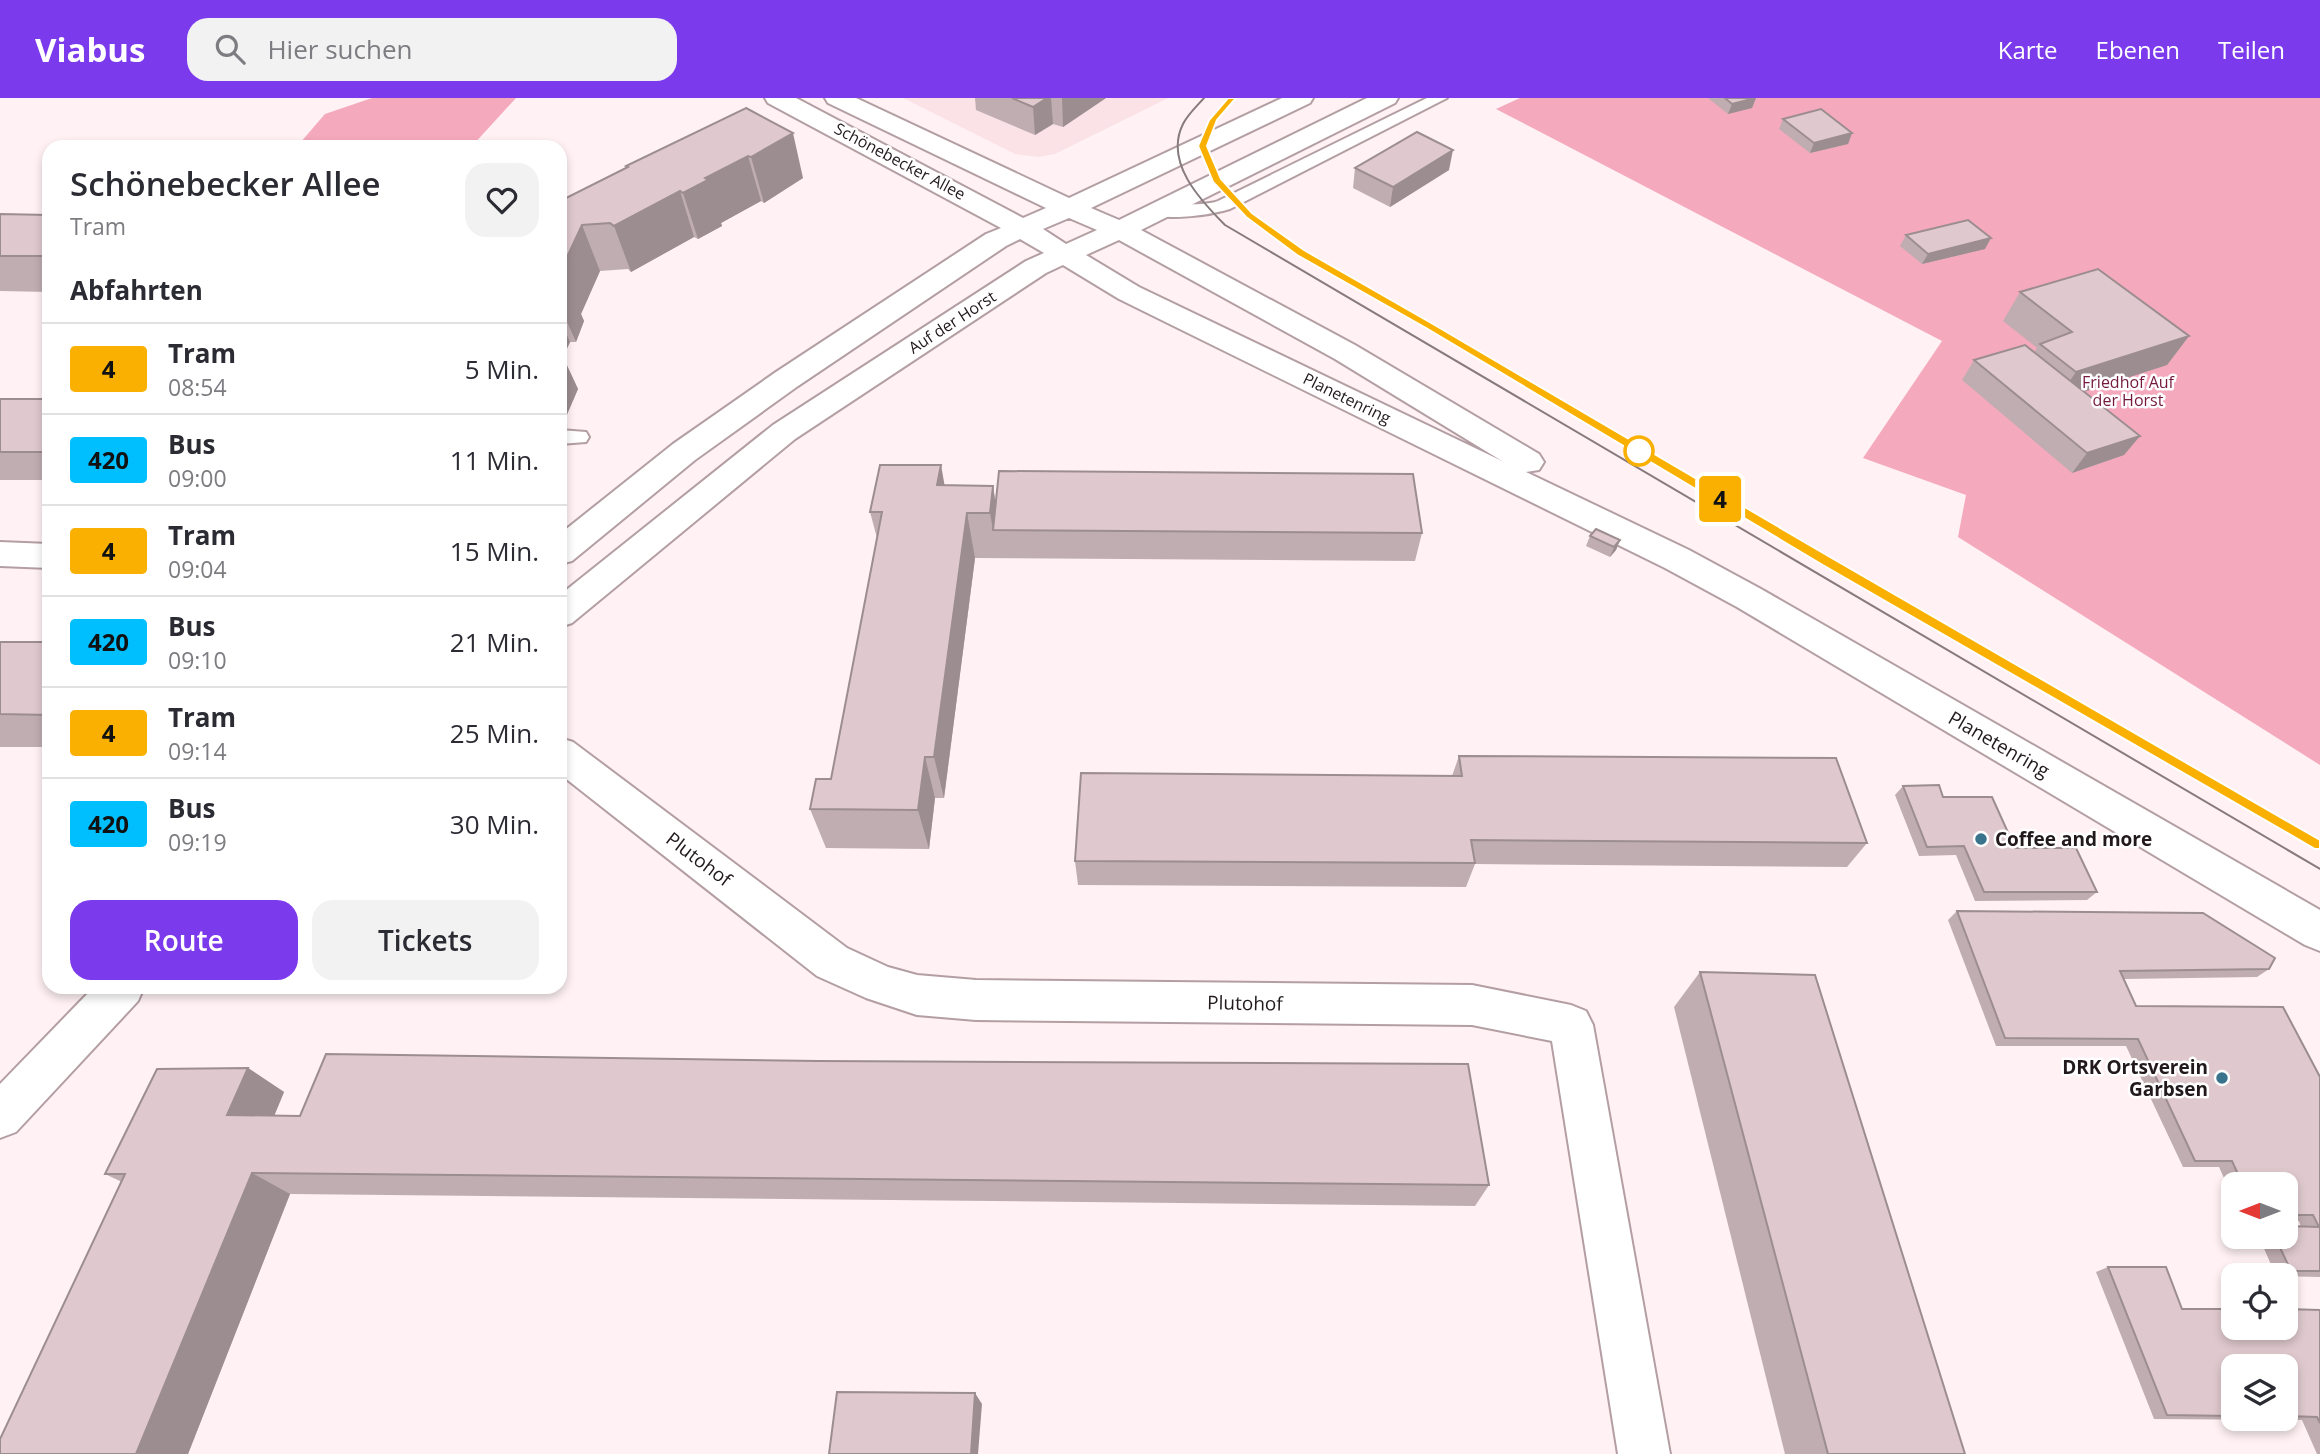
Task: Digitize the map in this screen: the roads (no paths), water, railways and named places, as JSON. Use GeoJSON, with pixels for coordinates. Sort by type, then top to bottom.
{"type":"FeatureCollection","features":[{"type":"Feature","properties":{"kind":"street","name":"Schönebecker Allee"},"geometry":{"type":"LineString","coordinates":[[777,98],[991,210],[1021,229]]}},
{"type":"Feature","properties":{"kind":"street","name":"Schönebecker Allee"},"geometry":{"type":"LineString","coordinates":[[837,98],[1027,190],[1072,208]]}},
{"type":"Feature","properties":{"kind":"street"},"geometry":{"type":"LineString","coordinates":[[567,546],[684,452],[787,379],[996,240],[1072,208],[1301,98]]}},
{"type":"Feature","properties":{"kind":"street","name":"Auf der Horst"},"geometry":{"type":"LineString","coordinates":[[567,608],[784,432],[1036,267],[1120,230],[1386,98]]}},
{"type":"Feature","properties":{"kind":"street","name":"Planetenring"},"geometry":{"type":"LineString","coordinates":[[1072,208],[1120,230],[1345,352],[1513,452],[1677,559]]}},
{"type":"Feature","properties":{"kind":"street","name":"Planetenring"},"geometry":{"type":"LineString","coordinates":[[1021,229],[1129,293],[1677,559],[1749,597],[2320,932]]}},
{"type":"Feature","properties":{"kind":"street"},"geometry":{"type":"LineString","coordinates":[[0,554],[42,556]]}},
{"type":"Feature","properties":{"kind":"street","name":"Plutohof"},"geometry":{"type":"LineString","coordinates":[[567,758],[832,962],[881,984],[917,995],[976,1000],[1472,1005],[1571,1025],[1644,1454]]}},
{"type":"Feature","properties":{"kind":"street"},"geometry":{"type":"LineString","coordinates":[[0,1116],[117,994]]}},
{"type":"Feature","properties":{"kind":"lane"},"geometry":{"type":"LineString","coordinates":[[1159,211],[1210,210],[1224,205],[1439,98]]}},
{"type":"Feature","properties":{"kind":"tram line"},"geometry":{"type":"LineString","coordinates":[[1204,98],[1183,124],[1178,138],[1178,152],[1181,166],[1196,192],[1225,225],[2320,869]]}},
{"type":"Feature","properties":{"kind":"tram line"},"geometry":{"type":"LineString","coordinates":[[1232,98],[1213,120],[1202,146],[1216,180],[1233,200],[1300,253],[1430,326],[1825,561],[2320,844]]}},
{"type":"Feature","properties":{"kind":"tram line","name":"4"},"geometry":{"type":"LineString","coordinates":[[1232,98],[1213,120],[1202,146],[1216,180],[1249,215],[1300,253],[1430,326],[1825,561],[2320,844]]}},
{"type":"Feature","properties":{"kind":"place","name":"Coffee and more"},"geometry":{"type":"Point","coordinates":[1981,839]}},
{"type":"Feature","properties":{"kind":"place","name":"DRK Ortsverein Garbsen"},"geometry":{"type":"Point","coordinates":[2222,1078]}},
{"type":"Feature","properties":{"kind":"park label","name":"Friedhof Auf der Horst"},"geometry":{"type":"Point","coordinates":[2128,391]}}]}
